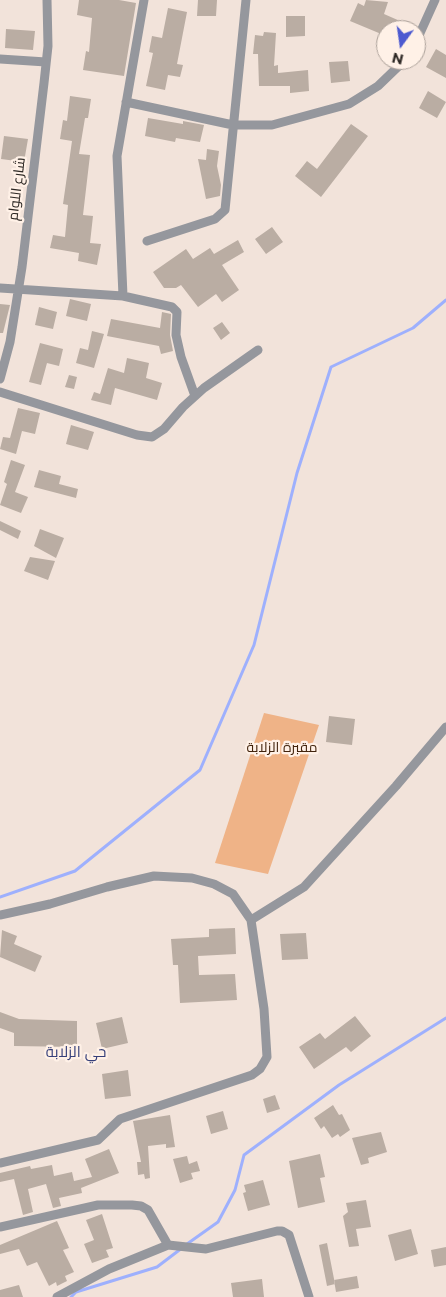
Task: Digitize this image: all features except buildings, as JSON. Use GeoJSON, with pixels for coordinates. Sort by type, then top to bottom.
{"type":"FeatureCollection","features":[{"type":"Feature","properties":{"kind":"street","name":"شارع اللوام"},"geometry":{"type":"LineString","coordinates":[[0,379],[10,342],[19,288],[46,62],[47,0]]}},
{"type":"Feature","properties":{"kind":"street"},"geometry":{"type":"LineString","coordinates":[[122,296],[117,156],[144,0]]}},
{"type":"Feature","properties":{"kind":"street"},"geometry":{"type":"LineString","coordinates":[[147,241],[222,215],[226,205],[246,0]]}},
{"type":"Feature","properties":{"kind":"street"},"geometry":{"type":"LineString","coordinates":[[426,20],[435,0]]}},
{"type":"Feature","properties":{"kind":"street"},"geometry":{"type":"LineString","coordinates":[[0,59],[46,62]]}},
{"type":"Feature","properties":{"kind":"street"},"geometry":{"type":"LineString","coordinates":[[126,102],[233,125],[272,125],[349,104],[378,86],[395,70]]}},
{"type":"Feature","properties":{"kind":"street"},"geometry":{"type":"LineString","coordinates":[[0,288],[122,296],[176,310],[176,335],[181,357],[195,396]]}},
{"type":"Feature","properties":{"kind":"street"},"geometry":{"type":"LineString","coordinates":[[0,392],[138,435],[152,437],[164,429],[195,396],[258,350]]}},
{"type":"Feature","properties":{"kind":"street"},"geometry":{"type":"LineString","coordinates":[[251,920],[304,887],[396,786],[446,727]]}},
{"type":"Feature","properties":{"kind":"street"},"geometry":{"type":"LineString","coordinates":[[0,915],[50,904],[107,886],[154,876],[173,875],[192,878],[214,884],[233,894],[251,920],[264,1009],[267,1057],[260,1069],[252,1075],[120,1119],[98,1140],[0,1163]]}},
{"type":"Feature","properties":{"kind":"street"},"geometry":{"type":"LineString","coordinates":[[0,1227],[98,1205],[141,1206],[148,1210],[168,1245]]}},
{"type":"Feature","properties":{"kind":"street"},"geometry":{"type":"LineString","coordinates":[[57,1297],[109,1269],[168,1245],[206,1249],[276,1230],[289,1235],[309,1297]]}},
{"type":"Feature","properties":{"kind":"green space","name":"مقبرة الزلابة"},"geometry":{"type":"Polygon","coordinates":[[[264,713],[319,725],[268,874],[215,863],[264,713]]]}},
{"type":"Feature","properties":{"kind":"waterway"},"geometry":{"type":"LineString","coordinates":[[0,897],[75,871],[200,770],[254,645],[297,473],[331,367],[413,328],[446,300]]}},
{"type":"Feature","properties":{"kind":"waterway"},"geometry":{"type":"LineString","coordinates":[[187,1244],[218,1222],[235,1190],[244,1155],[339,1085],[446,1018]]}},
{"type":"Feature","properties":{"kind":"waterway"},"geometry":{"type":"LineString","coordinates":[[71,1297],[76,1292],[157,1267],[182,1248]]}},
{"type":"Feature","properties":{"kind":"district","name":"حي الزلابة"},"geometry":{"type":"Point","coordinates":[76,1053]}}]}
